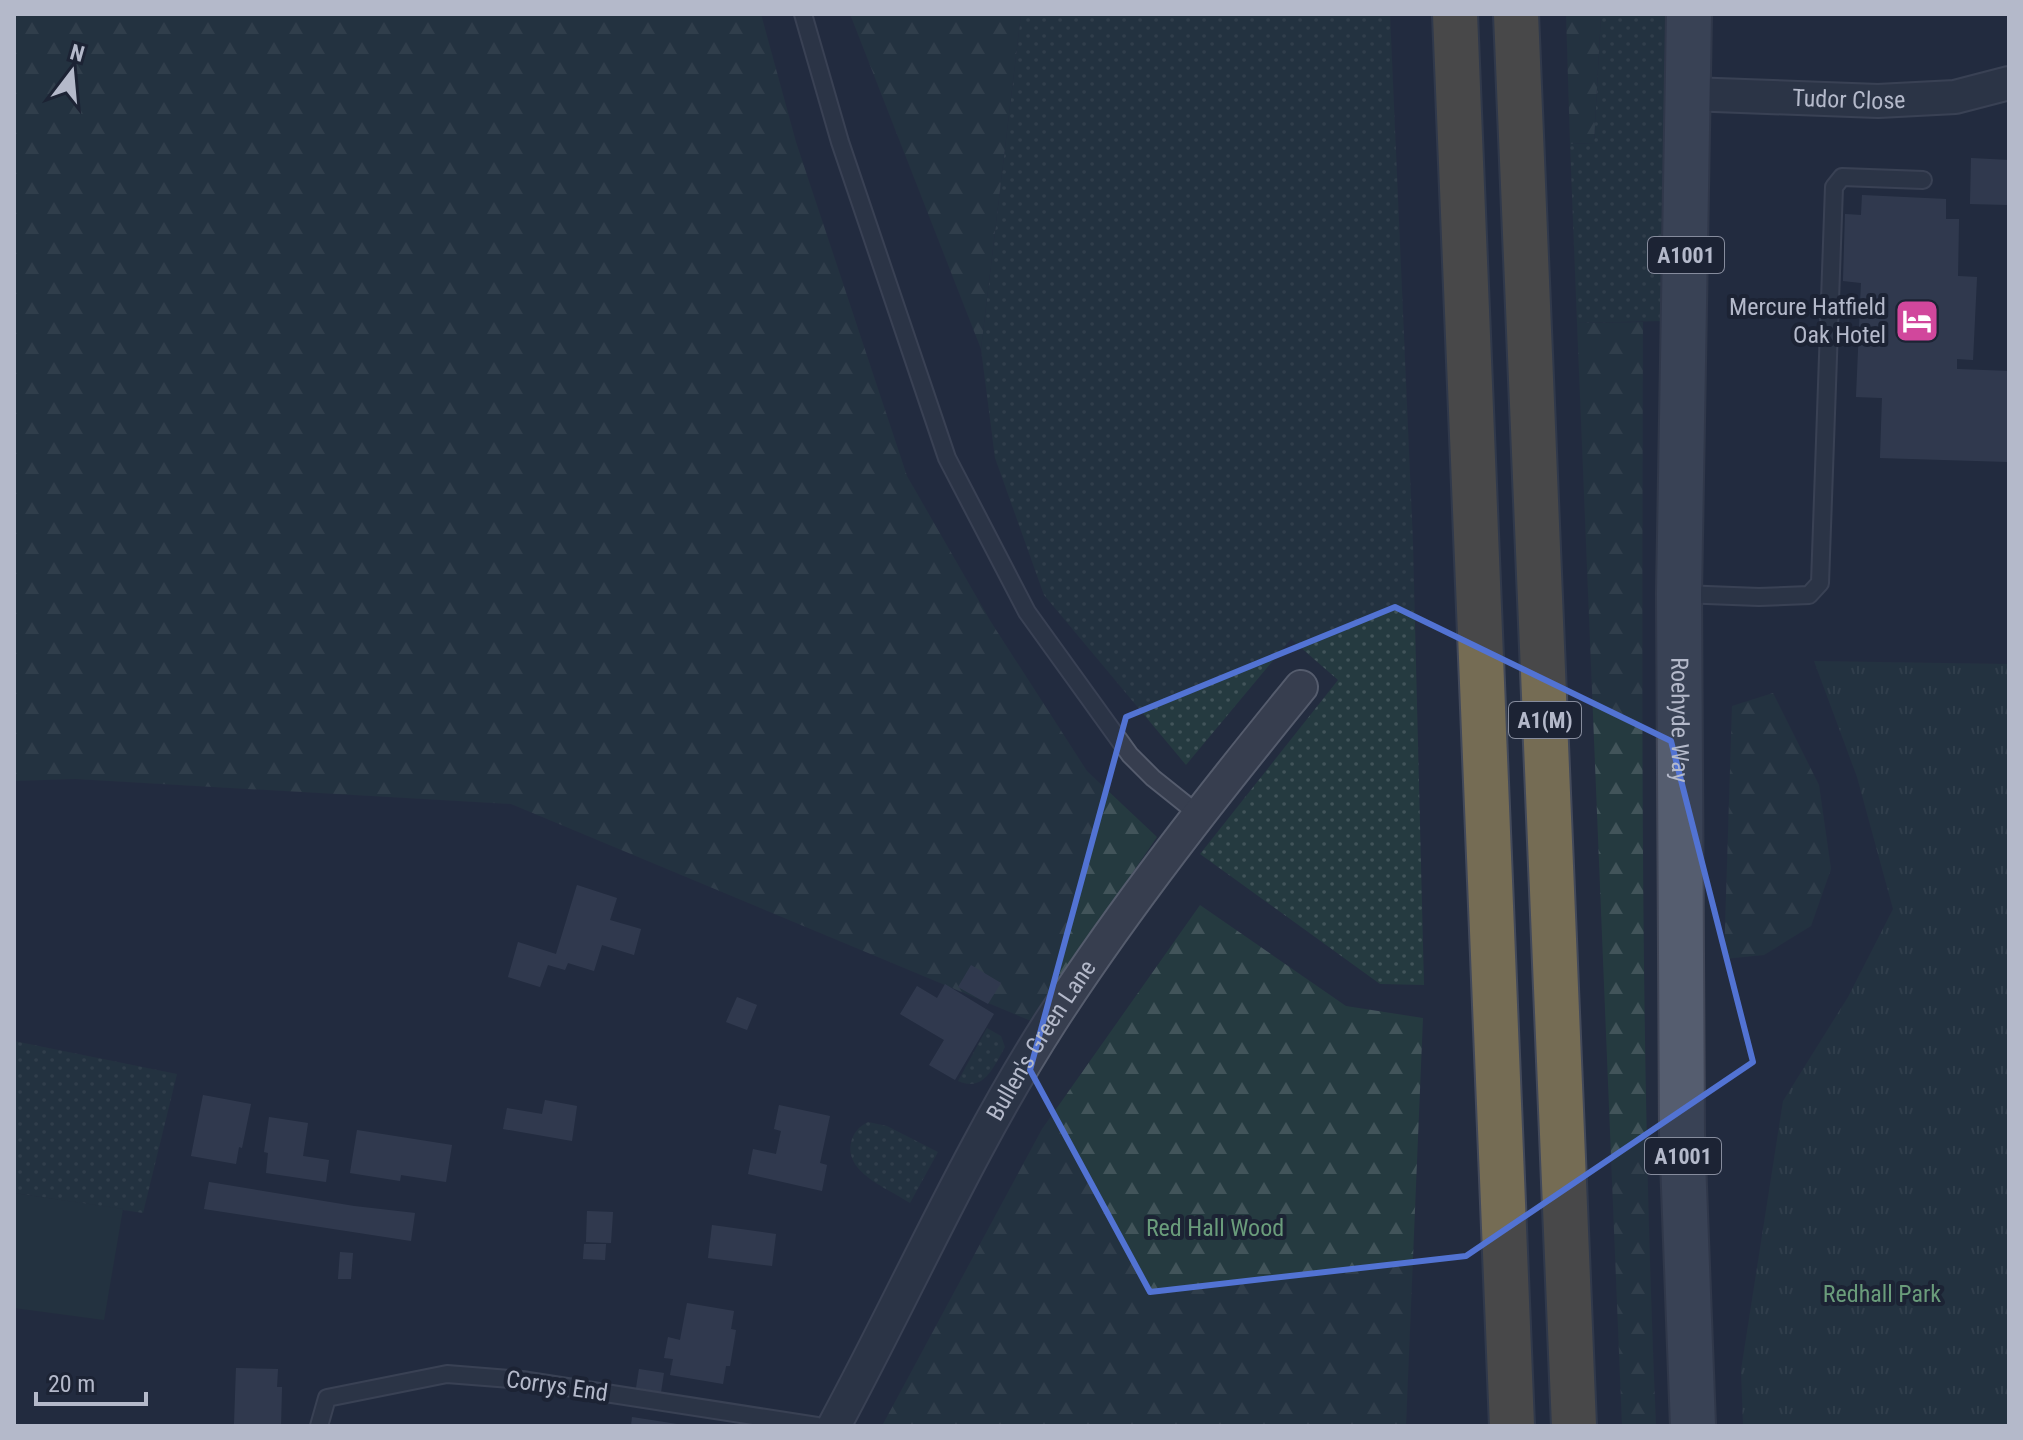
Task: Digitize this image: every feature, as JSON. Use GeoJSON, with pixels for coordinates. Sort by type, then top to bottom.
{"type":"FeatureCollection","features":[{"type":"Feature","properties":{"kind":"highway","name":"A1(M)"},"geometry":{"type":"LineString","coordinates":[[1455,14],[1512,1426]]}},
{"type":"Feature","properties":{"kind":"highway","name":"A1(M)"},"geometry":{"type":"LineString","coordinates":[[1516,14],[1574,1426]]}},
{"type":"Feature","properties":{"kind":"main road","name":"Roehyde Way"},"geometry":{"type":"LineString","coordinates":[[1689,14],[1679,594],[1682,1134],[1693,1426]]}},
{"type":"Feature","properties":{"kind":"street","name":"Tudor Close"},"geometry":{"type":"LineString","coordinates":[[1689,94],[1878,101],[1955,97],[2009,83]]}},
{"type":"Feature","properties":{"kind":"street","name":"Bullen's Green Lane"},"geometry":{"type":"LineString","coordinates":[[834,1426],[995,1114],[1051,1021],[1167,854],[1301,687]]}},
{"type":"Feature","properties":{"kind":"lane"},"geometry":{"type":"LineString","coordinates":[[803,14],[840,142],[947,458],[1027,612],[1130,755],[1198,814]]}},
{"type":"Feature","properties":{"kind":"lane"},"geometry":{"type":"LineString","coordinates":[[1679,594],[1809,595],[1820,583],[1834,187],[1842,177],[1923,180]]}},
{"type":"Feature","properties":{"kind":"lane","name":"Corrys End"},"geometry":{"type":"LineString","coordinates":[[319,1426],[327,1398],[447,1374],[522,1380],[817,1426]]}},
{"type":"Feature","properties":{"kind":"highlighted area"},"geometry":{"type":"Polygon","coordinates":[[[1395,607],[1671,741],[1753,1062],[1466,1256],[1150,1292],[1030,1070],[1126,717],[1395,607]]]}},
{"type":"Feature","properties":{"kind":"green space"},"geometry":{"type":"Polygon","coordinates":[[[14,14],[761,14],[796,142],[907,476],[991,622],[1087,771],[1157,837],[1031,1021],[511,804],[75,779],[14,781],[14,14]]]}},
{"type":"Feature","properties":{"kind":"green space"},"geometry":{"type":"Polygon","coordinates":[[[850,14],[1021,14],[981,349],[850,14]]]}},
{"type":"Feature","properties":{"kind":"green space"},"geometry":{"type":"Polygon","coordinates":[[[1021,14],[1390,14],[1413,543],[1424,985],[1380,984],[1200,854],[1338,680],[1291,639],[1186,765],[1044,595],[995,458],[981,349],[1021,14]]]}},
{"type":"Feature","properties":{"kind":"green space"},"geometry":{"type":"Polygon","coordinates":[[[1566,14],[1601,14],[1594,143],[1570,144],[1566,14]]]}},
{"type":"Feature","properties":{"kind":"green space"},"geometry":{"type":"Polygon","coordinates":[[[1601,14],[1665,14],[1662,321],[1577,323],[1570,144],[1594,143],[1601,14]]]}},
{"type":"Feature","properties":{"kind":"green space"},"geometry":{"type":"Polygon","coordinates":[[[1643,322],[1645,1012],[1656,1426],[1622,1426],[1577,323],[1643,322]]]}},
{"type":"Feature","properties":{"kind":"green space","name":"Redhall Park"},"geometry":{"type":"Polygon","coordinates":[[[1814,661],[2009,664],[2009,1426],[1743,1426],[1741,1370],[1783,1101],[1848,997],[1893,909],[1857,777],[1814,661]]]}},
{"type":"Feature","properties":{"kind":"green space"},"geometry":{"type":"Polygon","coordinates":[[[1773,693],[1819,785],[1831,869],[1811,926],[1764,955],[1724,959],[1732,706],[1773,693]]]}},
{"type":"Feature","properties":{"kind":"green space","name":"Red Hall Wood"},"geometry":{"type":"Polygon","coordinates":[[[1200,905],[1346,1006],[1423,1018],[1406,1426],[882,1426],[1042,1129],[1200,905]]]}},
{"type":"Feature","properties":{"kind":"green space"},"geometry":{"type":"Polygon","coordinates":[[[987,1028],[1001,1036],[1005,1047],[981,1081],[967,1084],[958,1081],[987,1028]]]}},
{"type":"Feature","properties":{"kind":"green space"},"geometry":{"type":"Polygon","coordinates":[[[14,1041],[177,1074],[143,1213],[14,1193],[14,1041]]]}},
{"type":"Feature","properties":{"kind":"green space"},"geometry":{"type":"Polygon","coordinates":[[[868,1122],[887,1126],[938,1152],[910,1203],[869,1178],[853,1161],[850,1151],[852,1139],[858,1129],[868,1122]]]}},
{"type":"Feature","properties":{"kind":"green space"},"geometry":{"type":"Polygon","coordinates":[[[14,1193],[123,1209],[104,1320],[14,1308],[14,1193]]]}},
{"type":"Feature","properties":{"kind":"building"},"geometry":{"type":"Polygon","coordinates":[[[1971,158],[2009,160],[2009,205],[1970,204],[1971,158]]]}},
{"type":"Feature","properties":{"kind":"building","name":"Mercure Hatfield Oak Hotel"},"geometry":{"type":"Polygon","coordinates":[[[1862,195],[1946,199],[1946,219],[1959,219],[1958,276],[1977,277],[1973,360],[1957,359],[1957,369],[2009,371],[2009,462],[1880,458],[1882,398],[1856,397],[1861,283],[1843,281],[1845,214],[1861,215],[1862,195]]]}},
{"type":"Feature","properties":{"kind":"building"},"geometry":{"type":"Polygon","coordinates":[[[577,885],[617,898],[610,920],[641,929],[634,955],[602,945],[594,971],[568,963],[565,970],[548,965],[540,987],[508,977],[518,942],[556,954],[577,885]]]}},
{"type":"Feature","properties":{"kind":"building"},"geometry":{"type":"Polygon","coordinates":[[[971,965],[1001,983],[988,1004],[958,987],[971,965]]]}},
{"type":"Feature","properties":{"kind":"building"},"geometry":{"type":"Polygon","coordinates":[[[945,984],[994,1014],[955,1080],[929,1065],[944,1040],[900,1014],[917,986],[937,998],[945,984]]]}},
{"type":"Feature","properties":{"kind":"building"},"geometry":{"type":"Polygon","coordinates":[[[737,997],[757,1005],[747,1030],[726,1022],[737,997]]]}},
{"type":"Feature","properties":{"kind":"building"},"geometry":{"type":"Polygon","coordinates":[[[203,1095],[251,1104],[236,1164],[191,1156],[203,1095]]]}},
{"type":"Feature","properties":{"kind":"building"},"geometry":{"type":"Polygon","coordinates":[[[545,1100],[577,1106],[572,1141],[503,1129],[507,1108],[542,1114],[545,1100]]]}},
{"type":"Feature","properties":{"kind":"building"},"geometry":{"type":"Polygon","coordinates":[[[779,1105],[830,1116],[820,1163],[827,1165],[822,1191],[748,1174],[753,1149],[776,1154],[781,1131],[774,1129],[779,1105]]]}},
{"type":"Feature","properties":{"kind":"building"},"geometry":{"type":"Polygon","coordinates":[[[269,1117],[308,1123],[303,1156],[329,1160],[326,1182],[266,1173],[268,1153],[264,1152],[269,1117]]]}},
{"type":"Feature","properties":{"kind":"building"},"geometry":{"type":"Polygon","coordinates":[[[357,1130],[452,1145],[446,1182],[401,1175],[400,1181],[350,1173],[357,1130]]]}},
{"type":"Feature","properties":{"kind":"building"},"geometry":{"type":"Polygon","coordinates":[[[209,1182],[415,1213],[411,1241],[204,1209],[209,1182]]]}},
{"type":"Feature","properties":{"kind":"building"},"geometry":{"type":"Polygon","coordinates":[[[587,1211],[613,1212],[611,1243],[586,1242],[587,1211]]]}},
{"type":"Feature","properties":{"kind":"building"},"geometry":{"type":"Polygon","coordinates":[[[712,1225],[776,1234],[772,1266],[708,1258],[712,1225]]]}},
{"type":"Feature","properties":{"kind":"building"},"geometry":{"type":"Polygon","coordinates":[[[584,1244],[606,1244],[605,1260],[583,1259],[584,1244]]]}},
{"type":"Feature","properties":{"kind":"building"},"geometry":{"type":"Polygon","coordinates":[[[340,1252],[353,1253],[351,1279],[338,1279],[340,1252]]]}},
{"type":"Feature","properties":{"kind":"building"},"geometry":{"type":"Polygon","coordinates":[[[687,1303],[734,1311],[731,1329],[736,1330],[730,1366],[726,1366],[723,1384],[670,1375],[673,1359],[664,1358],[668,1337],[680,1340],[687,1303]]]}},
{"type":"Feature","properties":{"kind":"building"},"geometry":{"type":"Polygon","coordinates":[[[236,1368],[278,1369],[277,1387],[282,1387],[281,1426],[234,1425],[236,1368]]]}},
{"type":"Feature","properties":{"kind":"building"},"geometry":{"type":"Polygon","coordinates":[[[639,1369],[664,1373],[661,1392],[636,1388],[639,1369]]]}},
{"type":"Feature","properties":{"kind":"building"},"geometry":{"type":"Polygon","coordinates":[[[632,1417],[677,1424],[677,1426],[631,1426],[632,1417]]]}},
{"type":"Feature","properties":{"kind":"place","name":"Mercure Hatfield Oak Hotel"},"geometry":{"type":"Point","coordinates":[1917,321]}}]}
